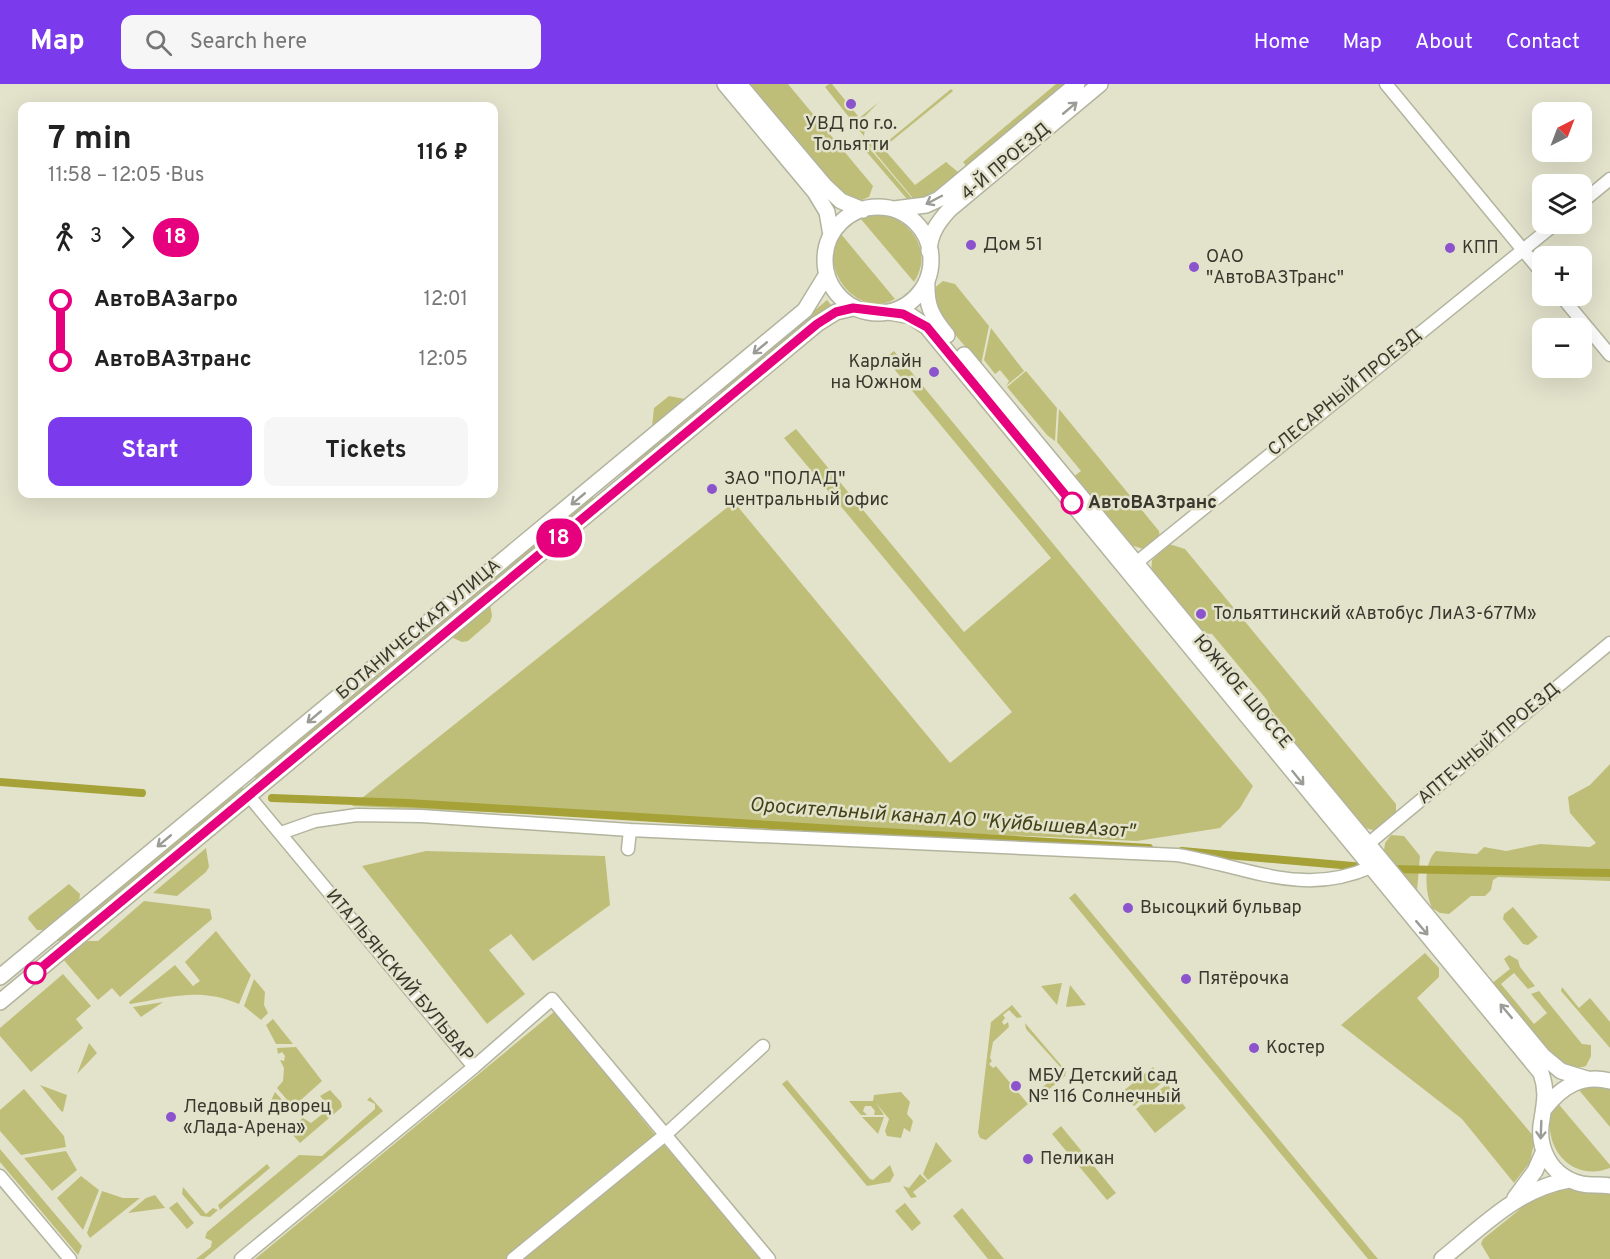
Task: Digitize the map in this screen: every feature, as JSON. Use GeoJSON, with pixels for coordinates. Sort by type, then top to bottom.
{"type":"FeatureCollection","features":[{"type":"Feature","properties":{"kind":"main road"},"geometry":{"type":"LineString","coordinates":[[725,84],[815,192],[827,212],[831,235],[826,255],[827,274],[836,293],[853,308],[889,312],[912,301],[927,281],[930,268],[929,250],[918,228],[894,209],[878,207],[863,210],[842,223],[831,235]]}},
{"type":"Feature","properties":{"kind":"main road"},"geometry":{"type":"LineString","coordinates":[[739,84],[825,186],[842,201],[863,210]]}},
{"type":"Feature","properties":{"kind":"main road","name":"4-Й ПРОЕЗД"},"geometry":{"type":"LineString","coordinates":[[894,209],[926,205],[939,199],[1077,84]]}},
{"type":"Feature","properties":{"kind":"main road","name":"4-Й ПРОЕЗД"},"geometry":{"type":"LineString","coordinates":[[929,250],[929,239],[935,226],[950,209],[1100,84]]}},
{"type":"Feature","properties":{"kind":"main road","name":"БОТАНИЧЕСКАЯ УЛИЦА"},"geometry":{"type":"LineString","coordinates":[[0,977],[805,310],[827,274]]}},
{"type":"Feature","properties":{"kind":"main road","name":"ЮЖНОЕ ШОССЕ"},"geometry":{"type":"LineString","coordinates":[[927,281],[927,302],[935,320],[1544,1056],[1562,1071],[1587,1079],[1608,1080]]}},
{"type":"Feature","properties":{"kind":"main road","name":"БОТАНИЧЕСКАЯ УЛИЦА"},"geometry":{"type":"LineString","coordinates":[[0,1002],[817,324],[836,312],[853,308]]}},
{"type":"Feature","properties":{"kind":"main road","name":"ЮЖНОЕ ШОССЕ"},"geometry":{"type":"LineString","coordinates":[[889,312],[911,316],[927,327],[1541,1073],[1546,1091],[1540,1130],[1543,1153]]}},
{"type":"Feature","properties":{"kind":"main road"},"geometry":{"type":"LineString","coordinates":[[702,396],[714,410]]}},
{"type":"Feature","properties":{"kind":"main road"},"geometry":{"type":"LineString","coordinates":[[605,476],[617,490]]}},
{"type":"Feature","properties":{"kind":"main road"},"geometry":{"type":"LineString","coordinates":[[244,775],[252,793]]}},
{"type":"Feature","properties":{"kind":"main road"},"geometry":{"type":"LineString","coordinates":[[42,942],[54,957]]}},
{"type":"Feature","properties":{"kind":"main road","name":"ЮЖНОЕ ШОССЕ"},"geometry":{"type":"LineString","coordinates":[[1545,1107],[1568,1085],[1587,1079]]}},
{"type":"Feature","properties":{"kind":"main road"},"geometry":{"type":"LineString","coordinates":[[1442,1259],[1513,1200],[1535,1171],[1543,1153],[1569,1180]]}},
{"type":"Feature","properties":{"kind":"main road"},"geometry":{"type":"LineString","coordinates":[[1513,1200],[1540,1187],[1569,1180],[1593,1185],[1608,1184]]}},
{"type":"Feature","properties":{"kind":"street"},"geometry":{"type":"LineString","coordinates":[[1386,84],[1532,261]]}},
{"type":"Feature","properties":{"kind":"street"},"geometry":{"type":"LineString","coordinates":[[1592,193],[1610,179]]}},
{"type":"Feature","properties":{"kind":"street","name":"СЛЕСАРНЫЙ ПРОЕЗД"},"geometry":{"type":"LineString","coordinates":[[1136,563],[1542,234]]}},
{"type":"Feature","properties":{"kind":"street"},"geometry":{"type":"LineString","coordinates":[[1569,306],[1610,355]]}},
{"type":"Feature","properties":{"kind":"street","name":"АПТЕЧНЫЙ ПРОЕЗД"},"geometry":{"type":"LineString","coordinates":[[1368,844],[1610,643]]}},
{"type":"Feature","properties":{"kind":"street","name":"ИТАЛЬЯНСКИЙ БУЛЬВАР"},"geometry":{"type":"LineString","coordinates":[[252,793],[281,833],[474,1067],[552,999],[769,1259]]}},
{"type":"Feature","properties":{"kind":"street"},"geometry":{"type":"LineString","coordinates":[[281,833],[315,821],[357,815],[421,816],[630,830],[1177,855],[1251,874],[1298,880],[1340,879],[1371,867]]}},
{"type":"Feature","properties":{"kind":"street"},"geometry":{"type":"LineString","coordinates":[[627,849],[630,830]]}},
{"type":"Feature","properties":{"kind":"street"},"geometry":{"type":"LineString","coordinates":[[513,1259],[664,1135],[763,1046]]}},
{"type":"Feature","properties":{"kind":"street"},"geometry":{"type":"LineString","coordinates":[[241,1259],[474,1067]]}},
{"type":"Feature","properties":{"kind":"street"},"geometry":{"type":"LineString","coordinates":[[0,1176],[70,1259]]}},
{"type":"Feature","properties":{"kind":"shaded area"},"geometry":{"type":"Polygon","coordinates":[[[747,84],[788,84],[873,186],[869,197],[857,202],[847,200],[747,84]]]}},
{"type":"Feature","properties":{"kind":"shaded area"},"geometry":{"type":"Polygon","coordinates":[[[832,84],[858,116],[852,121],[825,87],[832,84]]]}},
{"type":"Feature","properties":{"kind":"shaded area"},"geometry":{"type":"Polygon","coordinates":[[[1056,84],[1075,84],[967,167],[963,162],[1056,84]]]}},
{"type":"Feature","properties":{"kind":"shaded area"},"geometry":{"type":"Polygon","coordinates":[[[951,89],[953,91],[883,148],[915,185],[946,162],[958,172],[959,179],[917,203],[866,142],[873,139],[882,146],[951,89]]]}},
{"type":"Feature","properties":{"kind":"shaded area"},"geometry":{"type":"Polygon","coordinates":[[[879,102],[860,121],[865,128],[864,136],[853,123],[879,102]]]}},
{"type":"Feature","properties":{"kind":"shaded area"},"geometry":{"type":"Polygon","coordinates":[[[865,143],[916,203],[907,199],[864,149],[865,143]]]}},
{"type":"Feature","properties":{"kind":"shaded area"},"geometry":{"type":"Polygon","coordinates":[[[870,213],[895,219],[914,235],[921,257],[920,269],[914,282],[860,218],[870,213]]]}},
{"type":"Feature","properties":{"kind":"shaded area"},"geometry":{"type":"Polygon","coordinates":[[[841,234],[895,299],[881,304],[867,303],[855,297],[844,287],[833,261],[834,247],[841,234]]]}},
{"type":"Feature","properties":{"kind":"shaded area"},"geometry":{"type":"Polygon","coordinates":[[[943,281],[955,284],[989,326],[981,365],[940,317],[932,290],[943,281]]]}},
{"type":"Feature","properties":{"kind":"shaded area"},"geometry":{"type":"Polygon","coordinates":[[[827,300],[831,305],[724,393],[719,392],[827,300]]]}},
{"type":"Feature","properties":{"kind":"shaded area"},"geometry":{"type":"Polygon","coordinates":[[[991,328],[1024,371],[1006,386],[1009,381],[1000,370],[995,374],[984,360],[991,328]]]}},
{"type":"Feature","properties":{"kind":"shaded area"},"geometry":{"type":"Polygon","coordinates":[[[894,351],[1253,786],[1240,808],[1220,828],[1137,841],[352,806],[734,502],[950,763],[1012,712],[784,438],[796,429],[964,632],[1051,558],[885,358],[894,351]]]}},
{"type":"Feature","properties":{"kind":"shaded area"},"geometry":{"type":"Polygon","coordinates":[[[1026,371],[1057,408],[1055,441],[1047,435],[1007,387],[1026,371]]]}},
{"type":"Feature","properties":{"kind":"shaded area"},"geometry":{"type":"Polygon","coordinates":[[[669,396],[685,399],[652,426],[654,408],[669,396]]]}},
{"type":"Feature","properties":{"kind":"shaded area"},"geometry":{"type":"Polygon","coordinates":[[[699,406],[702,410],[626,474],[623,472],[699,406]]]}},
{"type":"Feature","properties":{"kind":"shaded area"},"geometry":{"type":"Polygon","coordinates":[[[1059,409],[1159,531],[1160,539],[1146,550],[1128,544],[1073,477],[1081,471],[1057,442],[1059,409]]]}},
{"type":"Feature","properties":{"kind":"shaded area"},"geometry":{"type":"Polygon","coordinates":[[[593,494],[593,500],[257,778],[252,777],[593,494]]]}},
{"type":"Feature","properties":{"kind":"shaded area"},"geometry":{"type":"Polygon","coordinates":[[[1169,544],[1185,549],[1396,804],[1396,814],[1376,831],[1362,827],[1290,740],[1293,737],[1270,709],[1267,700],[1212,634],[1202,633],[1151,573],[1152,560],[1169,544]]]}},
{"type":"Feature","properties":{"kind":"shaded area"},"geometry":{"type":"Polygon","coordinates":[[[490,603],[492,616],[490,622],[468,641],[462,642],[451,637],[490,603]]]}},
{"type":"Feature","properties":{"kind":"shaded area"},"geometry":{"type":"Polygon","coordinates":[[[1610,764],[1610,881],[1498,877],[1493,880],[1491,890],[1485,896],[1471,896],[1449,914],[1440,913],[1432,908],[1426,878],[1429,863],[1436,851],[1477,854],[1484,847],[1506,851],[1540,844],[1590,847],[1596,843],[1570,813],[1568,797],[1590,785],[1610,764]]]}},
{"type":"Feature","properties":{"kind":"shaded area"},"geometry":{"type":"Polygon","coordinates":[[[240,785],[243,788],[241,791],[62,941],[55,941],[240,785]]]}},
{"type":"Feature","properties":{"kind":"shaded area"},"geometry":{"type":"Polygon","coordinates":[[[1391,835],[1404,836],[1420,856],[1417,891],[1384,851],[1385,843],[1391,835]]]}},
{"type":"Feature","properties":{"kind":"shaded area"},"geometry":{"type":"Polygon","coordinates":[[[206,848],[209,867],[206,872],[177,896],[153,893],[206,848]]]}},
{"type":"Feature","properties":{"kind":"shaded area"},"geometry":{"type":"Polygon","coordinates":[[[426,851],[605,856],[610,905],[533,961],[511,934],[489,950],[525,994],[487,1024],[362,866],[426,851]]]}},
{"type":"Feature","properties":{"kind":"shaded area"},"geometry":{"type":"Polygon","coordinates":[[[69,884],[80,894],[79,902],[45,930],[37,930],[28,919],[29,916],[69,884]]]}},
{"type":"Feature","properties":{"kind":"shaded area"},"geometry":{"type":"Polygon","coordinates":[[[1075,893],[1378,1259],[1368,1259],[1069,898],[1075,893]]]}},
{"type":"Feature","properties":{"kind":"shaded area"},"geometry":{"type":"Polygon","coordinates":[[[144,901],[210,909],[212,919],[120,997],[112,988],[98,1000],[62,958],[81,941],[98,941],[144,901]]]}},
{"type":"Feature","properties":{"kind":"shaded area"},"geometry":{"type":"Polygon","coordinates":[[[1513,907],[1538,937],[1528,945],[1523,944],[1503,919],[1504,914],[1513,907]]]}},
{"type":"Feature","properties":{"kind":"shaded area"},"geometry":{"type":"Polygon","coordinates":[[[216,931],[251,975],[239,1004],[211,996],[185,995],[130,1004],[129,1002],[175,965],[193,986],[200,981],[185,962],[216,931]]]}},
{"type":"Feature","properties":{"kind":"shaded area"},"geometry":{"type":"Polygon","coordinates":[[[1425,953],[1439,968],[1439,977],[1417,998],[1535,1138],[1530,1162],[1514,1183],[1462,1119],[1341,1025],[1425,953]]]}},
{"type":"Feature","properties":{"kind":"shaded area"},"geometry":{"type":"Polygon","coordinates":[[[1509,955],[1518,960],[1520,967],[1535,986],[1528,989],[1514,973],[1501,984],[1534,1024],[1547,1013],[1531,994],[1539,991],[1582,1044],[1591,1045],[1591,1056],[1586,1066],[1575,1067],[1548,1051],[1491,984],[1510,969],[1504,959],[1509,955]]]}},
{"type":"Feature","properties":{"kind":"shaded area"},"geometry":{"type":"Polygon","coordinates":[[[63,974],[91,1006],[76,1019],[83,1028],[31,1072],[0,1036],[0,1028],[63,974]]]}},
{"type":"Feature","properties":{"kind":"shaded area"},"geometry":{"type":"Polygon","coordinates":[[[254,979],[265,992],[264,1005],[268,1013],[261,1020],[244,1006],[254,979]]]}},
{"type":"Feature","properties":{"kind":"shaded area"},"geometry":{"type":"Polygon","coordinates":[[[1062,983],[1057,1005],[1041,986],[1062,983]]]}},
{"type":"Feature","properties":{"kind":"shaded area"},"geometry":{"type":"Polygon","coordinates":[[[1070,985],[1086,1005],[1066,1007],[1070,985]]]}},
{"type":"Feature","properties":{"kind":"shaded area"},"geometry":{"type":"Polygon","coordinates":[[[1562,987],[1579,1008],[1590,998],[1610,1022],[1610,1048],[1561,991],[1562,987]]]}},
{"type":"Feature","properties":{"kind":"shaded area"},"geometry":{"type":"Polygon","coordinates":[[[163,1002],[141,1017],[133,1007],[163,1002]]]}},
{"type":"Feature","properties":{"kind":"shaded area"},"geometry":{"type":"Polygon","coordinates":[[[1012,1005],[1022,1017],[1017,1018],[1009,1010],[1003,1015],[1005,1018],[1002,1022],[1004,1025],[1008,1022],[1009,1027],[993,1042],[990,1058],[992,1061],[989,1064],[993,1068],[996,1066],[1028,1104],[986,1140],[980,1138],[978,1133],[991,1022],[1012,1005]]]}},
{"type":"Feature","properties":{"kind":"shaded area"},"geometry":{"type":"Polygon","coordinates":[[[555,1011],[652,1131],[763,1259],[255,1259],[555,1011]]]}},
{"type":"Feature","properties":{"kind":"shaded area"},"geometry":{"type":"Polygon","coordinates":[[[273,1019],[293,1044],[276,1044],[266,1025],[273,1019]]]}},
{"type":"Feature","properties":{"kind":"shaded area"},"geometry":{"type":"Polygon","coordinates":[[[1025,1023],[1066,1071],[1065,1076],[1036,1100],[1032,1100],[1033,1095],[1063,1070],[1026,1029],[1025,1023]]]}},
{"type":"Feature","properties":{"kind":"shaded area"},"geometry":{"type":"Polygon","coordinates":[[[89,1043],[97,1053],[77,1074],[89,1043]]]}},
{"type":"Feature","properties":{"kind":"shaded area"},"geometry":{"type":"Polygon","coordinates":[[[296,1047],[322,1081],[293,1107],[277,1088],[283,1081],[284,1068],[280,1060],[284,1061],[285,1056],[282,1052],[278,1054],[277,1048],[296,1047]]]}},
{"type":"Feature","properties":{"kind":"shaded area"},"geometry":{"type":"Polygon","coordinates":[[[1153,1067],[1164,1081],[1134,1106],[1122,1092],[1153,1067]]]}},
{"type":"Feature","properties":{"kind":"shaded area"},"geometry":{"type":"Polygon","coordinates":[[[787,1080],[870,1179],[873,1180],[890,1165],[894,1175],[890,1182],[867,1186],[782,1084],[787,1080]]]}},
{"type":"Feature","properties":{"kind":"shaded area"},"geometry":{"type":"Polygon","coordinates":[[[1167,1084],[1186,1108],[1155,1133],[1136,1109],[1167,1084]]]}},
{"type":"Feature","properties":{"kind":"shaded area"},"geometry":{"type":"Polygon","coordinates":[[[40,1085],[67,1095],[63,1112],[61,1111],[40,1085]]]}},
{"type":"Feature","properties":{"kind":"shaded area"},"geometry":{"type":"Polygon","coordinates":[[[1584,1085],[1610,1087],[1610,1127],[1578,1089],[1584,1085]]]}},
{"type":"Feature","properties":{"kind":"shaded area"},"geometry":{"type":"Polygon","coordinates":[[[24,1089],[64,1136],[66,1147],[21,1155],[0,1131],[0,1110],[24,1089]]]}},
{"type":"Feature","properties":{"kind":"shaded area"},"geometry":{"type":"Polygon","coordinates":[[[330,1090],[341,1102],[342,1107],[300,1143],[291,1133],[291,1128],[303,1118],[311,1123],[330,1108],[320,1096],[330,1090]]]}},
{"type":"Feature","properties":{"kind":"shaded area"},"geometry":{"type":"Polygon","coordinates":[[[275,1092],[286,1104],[274,1114],[268,1107],[275,1092]]]}},
{"type":"Feature","properties":{"kind":"shaded area"},"geometry":{"type":"Polygon","coordinates":[[[901,1092],[910,1102],[907,1114],[913,1121],[910,1132],[904,1128],[901,1138],[887,1136],[885,1131],[889,1119],[876,1103],[884,1115],[874,1115],[875,1111],[871,1106],[865,1106],[863,1111],[867,1115],[861,1115],[849,1101],[873,1101],[874,1095],[901,1092]]]}},
{"type":"Feature","properties":{"kind":"shaded area"},"geometry":{"type":"Polygon","coordinates":[[[370,1097],[383,1111],[204,1259],[196,1259],[211,1247],[212,1241],[205,1238],[207,1232],[299,1155],[322,1156],[375,1109],[375,1104],[367,1100],[370,1097]]]}},
{"type":"Feature","properties":{"kind":"shaded area"},"geometry":{"type":"Polygon","coordinates":[[[1556,1101],[1610,1165],[1610,1168],[1595,1172],[1581,1170],[1569,1164],[1559,1155],[1550,1129],[1551,1115],[1556,1101]]]}},
{"type":"Feature","properties":{"kind":"shaded area"},"geometry":{"type":"Polygon","coordinates":[[[862,1117],[884,1117],[878,1134],[862,1117]]]}},
{"type":"Feature","properties":{"kind":"shaded area"},"geometry":{"type":"Polygon","coordinates":[[[1061,1126],[1116,1193],[1107,1200],[1052,1134],[1061,1126]]]}},
{"type":"Feature","properties":{"kind":"shaded area"},"geometry":{"type":"Polygon","coordinates":[[[936,1142],[952,1161],[928,1180],[923,1174],[936,1142]]]}},
{"type":"Feature","properties":{"kind":"shaded area"},"geometry":{"type":"Polygon","coordinates":[[[0,1149],[82,1246],[78,1255],[0,1162],[0,1149]]]}},
{"type":"Feature","properties":{"kind":"shaded area"},"geometry":{"type":"Polygon","coordinates":[[[66,1151],[77,1170],[52,1191],[24,1158],[66,1151]]]}},
{"type":"Feature","properties":{"kind":"shaded area"},"geometry":{"type":"Polygon","coordinates":[[[267,1164],[270,1168],[220,1210],[218,1205],[267,1164]]]}},
{"type":"Feature","properties":{"kind":"shaded area"},"geometry":{"type":"Polygon","coordinates":[[[920,1174],[927,1181],[913,1192],[917,1197],[911,1198],[903,1186],[909,1188],[920,1174]]]}},
{"type":"Feature","properties":{"kind":"shaded area"},"geometry":{"type":"Polygon","coordinates":[[[81,1176],[99,1190],[83,1230],[57,1198],[81,1176]]]}},
{"type":"Feature","properties":{"kind":"shaded area"},"geometry":{"type":"Polygon","coordinates":[[[183,1187],[206,1214],[213,1208],[218,1210],[210,1217],[201,1216],[182,1194],[183,1187]]]}},
{"type":"Feature","properties":{"kind":"shaded area"},"geometry":{"type":"Polygon","coordinates":[[[1560,1187],[1590,1193],[1610,1193],[1610,1259],[1490,1259],[1481,1244],[1483,1239],[1519,1210],[1526,1200],[1560,1187]]]}},
{"type":"Feature","properties":{"kind":"shaded area"},"geometry":{"type":"Polygon","coordinates":[[[102,1191],[123,1198],[140,1198],[90,1238],[87,1233],[102,1191]]]}},
{"type":"Feature","properties":{"kind":"shaded area"},"geometry":{"type":"Polygon","coordinates":[[[155,1195],[165,1208],[128,1213],[146,1198],[155,1195]]]}},
{"type":"Feature","properties":{"kind":"shaded area"},"geometry":{"type":"Polygon","coordinates":[[[177,1202],[194,1223],[187,1229],[169,1208],[177,1202]]]}},
{"type":"Feature","properties":{"kind":"shaded area"},"geometry":{"type":"Polygon","coordinates":[[[905,1203],[921,1223],[912,1231],[895,1211],[905,1203]]]}},
{"type":"Feature","properties":{"kind":"shaded area"},"geometry":{"type":"Polygon","coordinates":[[[962,1208],[1004,1259],[988,1259],[953,1216],[962,1208]]]}},
{"type":"Feature","properties":{"kind":"waterway","name":"Оросительный канал АО \"КуйбышевАзот\""},"geometry":{"type":"LineString","coordinates":[[0,782],[142,793]]}},
{"type":"Feature","properties":{"kind":"waterway","name":"Оросительный канал АО \"КуйбышевАзот\""},"geometry":{"type":"LineString","coordinates":[[272,798],[408,803],[1149,848]]}},
{"type":"Feature","properties":{"kind":"waterway","name":"Оросительный канал АО \"КуйбышевАзот\""},"geometry":{"type":"LineString","coordinates":[[1182,851],[1364,867]]}},
{"type":"Feature","properties":{"kind":"waterway","name":"Оросительный канал АО \"КуйбышевАзот\""},"geometry":{"type":"LineString","coordinates":[[1389,869],[1610,873]]}},
{"type":"Feature","properties":{"kind":"bus line","name":"18"},"geometry":{"type":"LineString","coordinates":[[35,973],[817,324],[836,312],[853,308],[903,314],[911,316],[927,327],[1072,503]]}},
{"type":"Feature","properties":{"kind":"place","name":"УВД по г.о. Тольятти"},"geometry":{"type":"Point","coordinates":[851,104]}},
{"type":"Feature","properties":{"kind":"place","name":"Дом 51"},"geometry":{"type":"Point","coordinates":[971,245]}},
{"type":"Feature","properties":{"kind":"place","name":"КПП"},"geometry":{"type":"Point","coordinates":[1450,248]}},
{"type":"Feature","properties":{"kind":"place","name":"ОАО \"АвтоВАЗТранс\""},"geometry":{"type":"Point","coordinates":[1194,267]}},
{"type":"Feature","properties":{"kind":"place","name":"Карлайн на Южном"},"geometry":{"type":"Point","coordinates":[934,372]}},
{"type":"Feature","properties":{"kind":"place","name":"ЗАО \"ПОЛАД\" центральный офис"},"geometry":{"type":"Point","coordinates":[712,489]}},
{"type":"Feature","properties":{"kind":"place","name":"АвтоВАЗтранс"},"geometry":{"type":"Point","coordinates":[1072,503]}},
{"type":"Feature","properties":{"kind":"place","name":"Тольяттинский «Автобус ЛиАЗ-677М»"},"geometry":{"type":"Point","coordinates":[1201,614]}},
{"type":"Feature","properties":{"kind":"place","name":"Высоцкий бульвар"},"geometry":{"type":"Point","coordinates":[1128,908]}},
{"type":"Feature","properties":{"kind":"place","name":"Пятёрочка"},"geometry":{"type":"Point","coordinates":[1186,979]}},
{"type":"Feature","properties":{"kind":"place","name":"Костер"},"geometry":{"type":"Point","coordinates":[1254,1048]}},
{"type":"Feature","properties":{"kind":"place","name":"МБУ Детский сад № 116 Солнечный"},"geometry":{"type":"Point","coordinates":[1016,1086]}},
{"type":"Feature","properties":{"kind":"place","name":"Ледовый дворец «Лада-Арена»"},"geometry":{"type":"Point","coordinates":[171,1117]}},
{"type":"Feature","properties":{"kind":"place","name":"Пеликан"},"geometry":{"type":"Point","coordinates":[1028,1159]}}]}
